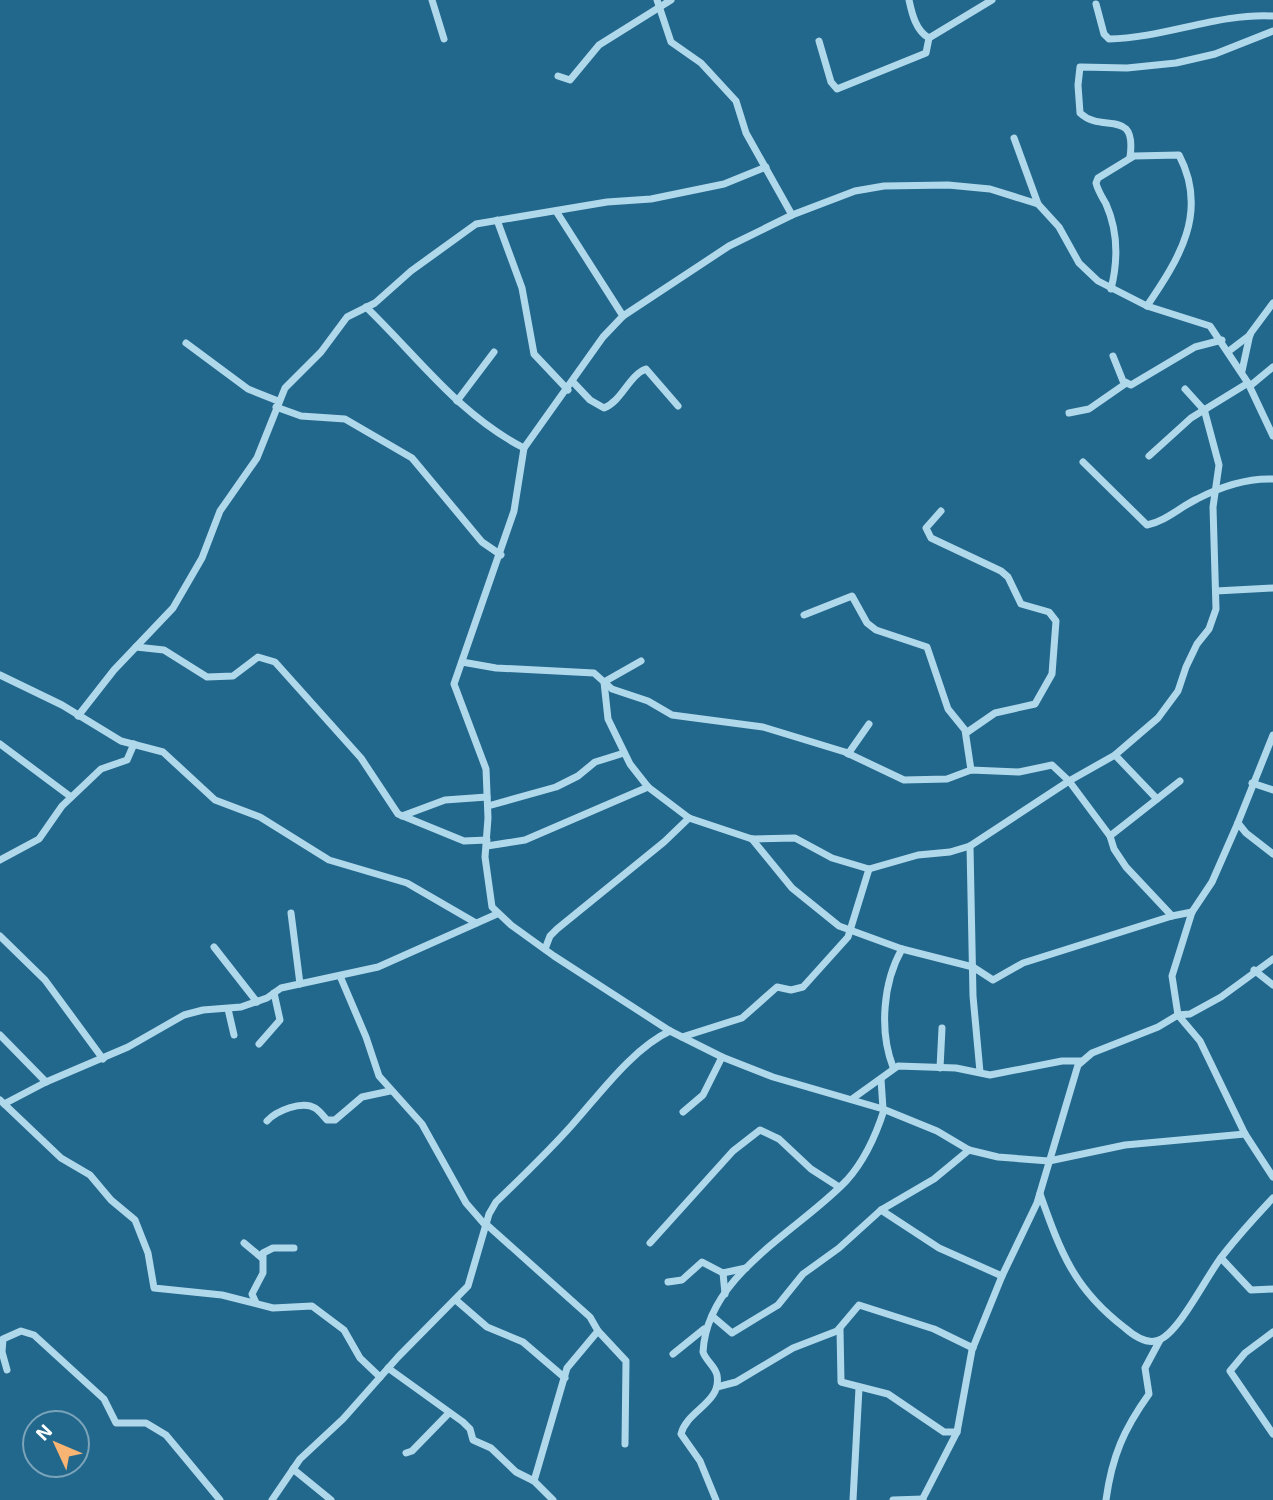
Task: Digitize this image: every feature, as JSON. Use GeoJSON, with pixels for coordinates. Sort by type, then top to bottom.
{"type":"FeatureCollection","features":[{"type":"Feature","properties":{"kind":"street"},"geometry":{"type":"LineString","coordinates":[[432,0],[444,39]]}},
{"type":"Feature","properties":{"kind":"street"},"geometry":{"type":"LineString","coordinates":[[558,76],[570,80],[599,45],[658,3],[671,0]]}},
{"type":"Feature","properties":{"kind":"street"},"geometry":{"type":"LineString","coordinates":[[909,0],[922,34],[929,38]]}},
{"type":"Feature","properties":{"kind":"street"},"geometry":{"type":"LineString","coordinates":[[819,41],[831,82],[836,89],[926,53],[929,38],[992,0]]}},
{"type":"Feature","properties":{"kind":"street"},"geometry":{"type":"LineString","coordinates":[[658,3],[671,42],[701,63],[736,101],[747,133],[792,215]]}},
{"type":"Feature","properties":{"kind":"street"},"geometry":{"type":"LineString","coordinates":[[1096,4],[1104,34],[1109,39],[1159,35],[1250,15],[1273,16]]}},
{"type":"Feature","properties":{"kind":"street"},"geometry":{"type":"LineString","coordinates":[[1130,157],[1131,139],[1128,130],[1121,125],[1088,120],[1080,113],[1077,85],[1080,66],[1127,68],[1176,63],[1215,54],[1273,31]]}},
{"type":"Feature","properties":{"kind":"street"},"geometry":{"type":"LineString","coordinates":[[1014,138],[1038,204],[1059,226],[1087,273],[1111,289],[1147,306],[1201,321],[1222,340],[1229,351],[1249,384],[1273,436]]}},
{"type":"Feature","properties":{"kind":"street"},"geometry":{"type":"LineString","coordinates":[[1111,289],[1116,268],[1115,246],[1109,215],[1096,183],[1101,174],[1130,157],[1179,155],[1192,199],[1193,218],[1178,255],[1147,306]]}},
{"type":"Feature","properties":{"kind":"street"},"geometry":{"type":"LineString","coordinates":[[78,716],[114,670],[163,620],[182,594],[202,558],[220,511],[257,458],[277,404],[289,382],[321,352],[340,324],[466,230],[497,220],[607,202],[651,200],[724,184],[766,167]]}},
{"type":"Feature","properties":{"kind":"street"},"geometry":{"type":"LineString","coordinates":[[1038,204],[990,189],[948,185],[884,186],[855,191],[792,215],[729,246],[623,316],[603,337],[568,390],[524,448],[514,511],[501,555],[454,684],[486,769],[485,858],[489,900],[497,914],[545,949],[681,1037],[773,1077],[883,1109],[937,1131],[969,1150],[998,1157],[1049,1161],[1125,1145],[1245,1134]]}},
{"type":"Feature","properties":{"kind":"street"},"geometry":{"type":"LineString","coordinates":[[555,211],[623,316]]}},
{"type":"Feature","properties":{"kind":"street"},"geometry":{"type":"LineString","coordinates":[[497,220],[522,288],[534,354],[568,390]]}},
{"type":"Feature","properties":{"kind":"street"},"geometry":{"type":"LineString","coordinates":[[1229,351],[1250,334],[1273,303]]}},
{"type":"Feature","properties":{"kind":"street"},"geometry":{"type":"LineString","coordinates":[[366,307],[481,423],[524,448]]}},
{"type":"Feature","properties":{"kind":"street"},"geometry":{"type":"LineString","coordinates":[[1242,372],[1250,334]]}},
{"type":"Feature","properties":{"kind":"street"},"geometry":{"type":"LineString","coordinates":[[1069,413],[1089,409],[1125,384],[1136,383],[1195,346],[1222,340]]}},
{"type":"Feature","properties":{"kind":"street"},"geometry":{"type":"LineString","coordinates":[[186,343],[248,389],[277,404],[301,416],[345,419],[412,458],[482,542],[501,555]]}},
{"type":"Feature","properties":{"kind":"street"},"geometry":{"type":"LineString","coordinates":[[457,401],[494,352]]}},
{"type":"Feature","properties":{"kind":"street"},"geometry":{"type":"LineString","coordinates":[[1113,356],[1116,370],[1125,384]]}},
{"type":"Feature","properties":{"kind":"street"},"geometry":{"type":"LineString","coordinates":[[1149,456],[1204,410],[1273,367]]}},
{"type":"Feature","properties":{"kind":"street"},"geometry":{"type":"LineString","coordinates":[[573,382],[590,400],[604,408],[618,399],[640,372],[646,369],[678,406]]}},
{"type":"Feature","properties":{"kind":"street"},"geometry":{"type":"LineString","coordinates":[[604,682],[608,719],[637,776],[689,818],[752,839],[795,838],[832,858],[869,869],[918,855],[950,852],[970,846],[1069,780],[1115,755],[1158,718],[1176,696],[1197,644],[1214,618],[1216,591],[1213,506],[1219,465],[1204,410],[1185,389]]}},
{"type":"Feature","properties":{"kind":"street"},"geometry":{"type":"LineString","coordinates":[[1083,462],[1147,525],[1158,522],[1216,491],[1259,478],[1273,479]]}},
{"type":"Feature","properties":{"kind":"street"},"geometry":{"type":"LineString","coordinates":[[941,511],[926,528],[931,538],[1008,576],[1021,604],[1049,612],[1056,621],[1052,674],[1035,704],[995,713],[966,733]]}},
{"type":"Feature","properties":{"kind":"street"},"geometry":{"type":"LineString","coordinates":[[1216,591],[1273,588]]}},
{"type":"Feature","properties":{"kind":"street"},"geometry":{"type":"LineString","coordinates":[[804,615],[852,596],[867,623],[876,630],[927,647],[948,709],[966,733],[971,770]]}},
{"type":"Feature","properties":{"kind":"street"},"geometry":{"type":"LineString","coordinates":[[136,647],[164,650],[207,677],[233,676],[258,657],[275,662],[361,758],[393,809],[402,816],[464,841],[487,843],[525,840],[648,787]]}},
{"type":"Feature","properties":{"kind":"street"},"geometry":{"type":"LineString","coordinates":[[604,682],[640,661]]}},
{"type":"Feature","properties":{"kind":"street"},"geometry":{"type":"LineString","coordinates":[[462,662],[496,668],[587,671],[594,673],[620,693],[639,697],[680,718],[763,727],[848,754],[904,780],[947,779],[971,770],[1019,772],[1052,765],[1069,780],[1110,836],[1114,849],[1126,867],[1172,916]]}},
{"type":"Feature","properties":{"kind":"street"},"geometry":{"type":"LineString","coordinates":[[0,675],[103,732],[163,752],[205,793],[223,805],[260,817],[336,863],[388,875],[407,883],[476,923]]}},
{"type":"Feature","properties":{"kind":"street"},"geometry":{"type":"LineString","coordinates":[[848,754],[869,723]]}},
{"type":"Feature","properties":{"kind":"street"},"geometry":{"type":"LineString","coordinates":[[1273,735],[1212,881],[1192,912],[1172,976],[1178,1015],[1204,1048],[1245,1134],[1273,1177]]}},
{"type":"Feature","properties":{"kind":"street"},"geometry":{"type":"LineString","coordinates":[[0,744],[71,797]]}},
{"type":"Feature","properties":{"kind":"street"},"geometry":{"type":"LineString","coordinates":[[0,860],[39,839],[71,797],[101,769],[128,760],[134,744]]}},
{"type":"Feature","properties":{"kind":"street"},"geometry":{"type":"LineString","coordinates":[[402,816],[445,800],[487,801],[556,787],[578,776],[595,762],[624,752]]}},
{"type":"Feature","properties":{"kind":"street"},"geometry":{"type":"LineString","coordinates":[[1115,755],[1157,799]]}},
{"type":"Feature","properties":{"kind":"street"},"geometry":{"type":"LineString","coordinates":[[1110,836],[1180,781]]}},
{"type":"Feature","properties":{"kind":"street"},"geometry":{"type":"LineString","coordinates":[[1252,783],[1273,790]]}},
{"type":"Feature","properties":{"kind":"street"},"geometry":{"type":"LineString","coordinates":[[545,949],[550,936],[557,929],[664,842],[689,818]]}},
{"type":"Feature","properties":{"kind":"street"},"geometry":{"type":"LineString","coordinates":[[1238,823],[1246,833],[1273,854]]}},
{"type":"Feature","properties":{"kind":"street"},"geometry":{"type":"LineString","coordinates":[[752,839],[792,888],[839,926],[902,949],[973,967],[993,980]]}},
{"type":"Feature","properties":{"kind":"street"},"geometry":{"type":"LineString","coordinates":[[970,846],[973,988],[980,1072]]}},
{"type":"Feature","properties":{"kind":"street"},"geometry":{"type":"LineString","coordinates":[[681,1037],[741,1018],[777,986],[790,990],[803,987],[850,931],[869,869]]}},
{"type":"Feature","properties":{"kind":"street"},"geometry":{"type":"LineString","coordinates":[[973,988],[982,981],[993,980],[1023,963],[1192,912]]}},
{"type":"Feature","properties":{"kind":"street"},"geometry":{"type":"LineString","coordinates":[[291,913],[300,984]]}},
{"type":"Feature","properties":{"kind":"street"},"geometry":{"type":"LineString","coordinates":[[380,1377],[360,1358],[350,1336],[320,1310],[306,1305],[273,1308],[222,1294],[154,1289],[148,1253],[135,1220],[111,1200],[90,1175],[61,1158],[2,1102],[103,1059],[184,1015],[257,1002],[281,988],[378,967],[497,914]]}},
{"type":"Feature","properties":{"kind":"street"},"geometry":{"type":"LineString","coordinates":[[0,936],[45,980],[103,1059]]}},
{"type":"Feature","properties":{"kind":"street"},"geometry":{"type":"LineString","coordinates":[[214,947],[257,1002]]}},
{"type":"Feature","properties":{"kind":"street"},"geometry":{"type":"LineString","coordinates":[[893,1067],[887,1041],[887,991],[894,963],[902,949]]}},
{"type":"Feature","properties":{"kind":"street"},"geometry":{"type":"LineString","coordinates":[[892,1500],[922,1500],[957,1432],[973,1348],[1002,1276],[1040,1194],[1073,1077],[1082,1061],[1092,1053],[1145,1033],[1178,1015],[1189,1014],[1230,992],[1254,970],[1273,959]]}},
{"type":"Feature","properties":{"kind":"street"},"geometry":{"type":"LineString","coordinates":[[1254,970],[1273,985]]}},
{"type":"Feature","properties":{"kind":"street"},"geometry":{"type":"LineString","coordinates":[[340,976],[366,1037],[375,1067],[390,1091],[422,1124],[466,1203],[486,1225],[590,1317],[598,1331],[625,1361],[625,1444]]}},
{"type":"Feature","properties":{"kind":"street"},"geometry":{"type":"LineString","coordinates":[[259,1044],[280,1020],[274,993]]}},
{"type":"Feature","properties":{"kind":"street"},"geometry":{"type":"LineString","coordinates":[[228,1009],[234,1035]]}},
{"type":"Feature","properties":{"kind":"street"},"geometry":{"type":"LineString","coordinates":[[940,1068],[942,1028]]}},
{"type":"Feature","properties":{"kind":"street"},"geometry":{"type":"LineString","coordinates":[[272,1500],[293,1469],[350,1412],[388,1368],[457,1301],[468,1286],[486,1225],[496,1202],[567,1131],[602,1089],[654,1040],[670,1031]]}},
{"type":"Feature","properties":{"kind":"street"},"geometry":{"type":"LineString","coordinates":[[0,1035],[46,1082]]}},
{"type":"Feature","properties":{"kind":"street"},"geometry":{"type":"LineString","coordinates":[[683,1112],[703,1095],[722,1057]]}},
{"type":"Feature","properties":{"kind":"street"},"geometry":{"type":"LineString","coordinates":[[852,1099],[893,1067],[940,1068],[998,1074],[1049,1063],[1082,1061]]}},
{"type":"Feature","properties":{"kind":"street"},"geometry":{"type":"LineString","coordinates":[[716,1500],[700,1461],[681,1434],[689,1419],[711,1399],[717,1387],[715,1369],[703,1352],[707,1326],[725,1294],[748,1268],[839,1187],[868,1150],[883,1109],[881,1079]]}},
{"type":"Feature","properties":{"kind":"street"},"geometry":{"type":"LineString","coordinates":[[267,1121],[283,1110],[304,1105],[317,1109],[327,1120],[335,1120],[362,1097],[390,1091]]}},
{"type":"Feature","properties":{"kind":"street"},"geometry":{"type":"LineString","coordinates":[[650,1243],[733,1151],[760,1130],[779,1139],[811,1169],[839,1187]]}},
{"type":"Feature","properties":{"kind":"street"},"geometry":{"type":"LineString","coordinates":[[712,1316],[732,1334],[753,1322],[778,1305],[815,1263],[839,1248],[881,1210],[934,1179],[969,1150]]}},
{"type":"Feature","properties":{"kind":"street"},"geometry":{"type":"LineString","coordinates":[[1040,1194],[1062,1256],[1084,1291],[1134,1335],[1148,1341],[1160,1340]]}},
{"type":"Feature","properties":{"kind":"street"},"geometry":{"type":"LineString","coordinates":[[1106,1500],[1116,1451],[1133,1414],[1149,1394],[1145,1368],[1160,1340],[1195,1299],[1221,1258],[1273,1198]]}},
{"type":"Feature","properties":{"kind":"street"},"geometry":{"type":"LineString","coordinates":[[881,1210],[939,1248],[1002,1276]]}},
{"type":"Feature","properties":{"kind":"street"},"geometry":{"type":"LineString","coordinates":[[244,1243],[261,1258]]}},
{"type":"Feature","properties":{"kind":"street"},"geometry":{"type":"LineString","coordinates":[[256,1303],[252,1294],[262,1273],[261,1258],[268,1249],[294,1248]]}},
{"type":"Feature","properties":{"kind":"street"},"geometry":{"type":"LineString","coordinates":[[1221,1258],[1251,1290],[1273,1289]]}},
{"type":"Feature","properties":{"kind":"street"},"geometry":{"type":"LineString","coordinates":[[668,1282],[682,1280],[699,1262],[711,1265],[723,1273],[748,1268]]}},
{"type":"Feature","properties":{"kind":"street"},"geometry":{"type":"LineString","coordinates":[[723,1273],[725,1294]]}},
{"type":"Feature","properties":{"kind":"street"},"geometry":{"type":"LineString","coordinates":[[457,1301],[487,1327],[529,1347],[565,1378]]}},
{"type":"Feature","properties":{"kind":"street"},"geometry":{"type":"LineString","coordinates":[[717,1387],[737,1382],[779,1355],[840,1329],[858,1306],[864,1305],[934,1328],[973,1348]]}},
{"type":"Feature","properties":{"kind":"street"},"geometry":{"type":"LineString","coordinates":[[673,1354],[707,1326]]}},
{"type":"Feature","properties":{"kind":"street"},"geometry":{"type":"LineString","coordinates":[[840,1329],[838,1377],[844,1384],[888,1394],[944,1432],[957,1432]]}},
{"type":"Feature","properties":{"kind":"street"},"geometry":{"type":"LineString","coordinates":[[7,1370],[2,1352],[3,1339],[21,1331],[34,1335],[104,1399],[116,1423],[146,1423],[166,1436],[220,1500]]}},
{"type":"Feature","properties":{"kind":"street"},"geometry":{"type":"LineString","coordinates":[[534,1481],[571,1360],[598,1331]]}},
{"type":"Feature","properties":{"kind":"street"},"geometry":{"type":"LineString","coordinates":[[1273,1332],[1245,1353],[1230,1371],[1273,1434]]}},
{"type":"Feature","properties":{"kind":"street"},"geometry":{"type":"LineString","coordinates":[[388,1368],[448,1414],[467,1425],[473,1440],[491,1448],[526,1478],[534,1481],[553,1500]]}},
{"type":"Feature","properties":{"kind":"street"},"geometry":{"type":"LineString","coordinates":[[853,1500],[859,1388]]}},
{"type":"Feature","properties":{"kind":"street"},"geometry":{"type":"LineString","coordinates":[[406,1453],[412,1451],[448,1414]]}},
{"type":"Feature","properties":{"kind":"street"},"geometry":{"type":"LineString","coordinates":[[526,1478],[537,1468]]}},
{"type":"Feature","properties":{"kind":"street"},"geometry":{"type":"LineString","coordinates":[[293,1469],[331,1500]]}}]}
